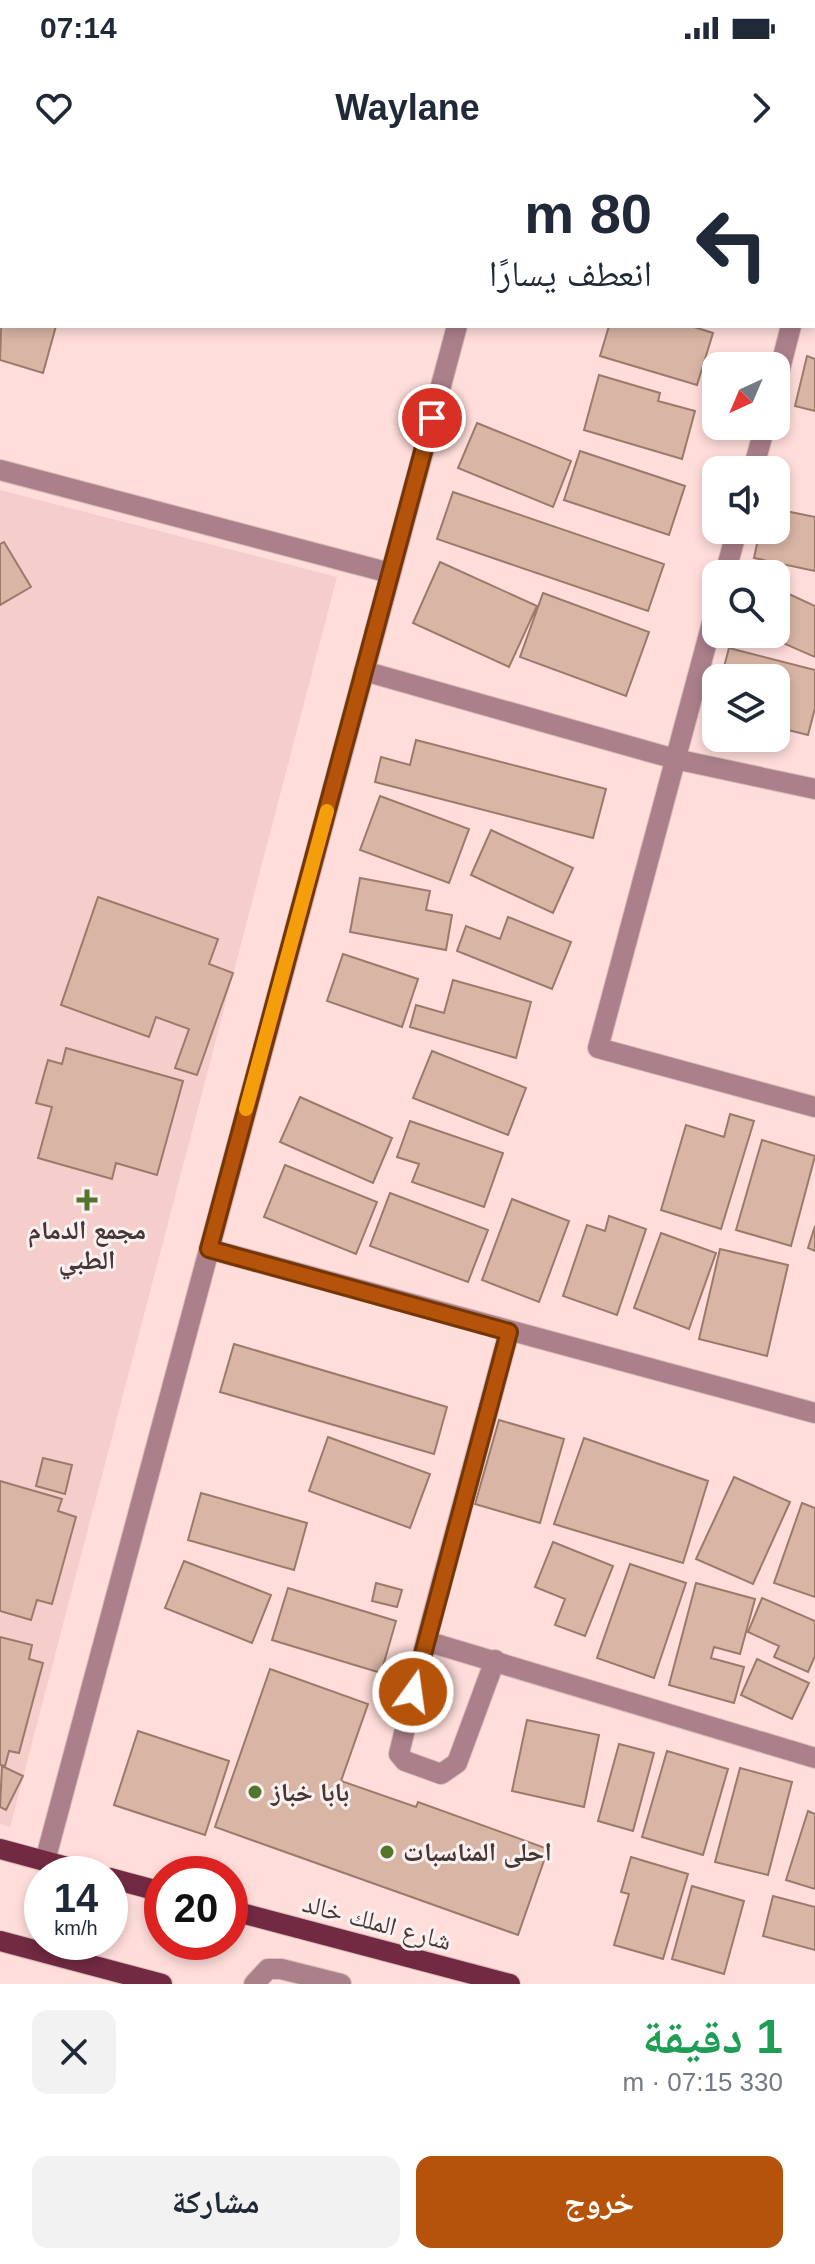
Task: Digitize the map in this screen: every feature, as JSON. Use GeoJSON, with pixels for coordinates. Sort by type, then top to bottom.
{"type":"FeatureCollection","features":[{"type":"Feature","properties":{"kind":"main road"},"geometry":{"type":"LineString","coordinates":[[0,1849],[26,1856]]}},
{"type":"Feature","properties":{"kind":"main road","name":"شارع الملك خالد"},"geometry":{"type":"LineString","coordinates":[[248,1915],[510,1984]]}},
{"type":"Feature","properties":{"kind":"main road"},"geometry":{"type":"LineString","coordinates":[[0,1941],[162,1984]]}},
{"type":"Feature","properties":{"kind":"street"},"geometry":{"type":"LineString","coordinates":[[46,1856],[456,328]]}},
{"type":"Feature","properties":{"kind":"street"},"geometry":{"type":"LineString","coordinates":[[784,352],[790,328]]}},
{"type":"Feature","properties":{"kind":"street"},"geometry":{"type":"LineString","coordinates":[[0,470],[390,573]]}},
{"type":"Feature","properties":{"kind":"street"},"geometry":{"type":"LineString","coordinates":[[705,648],[598,1048],[815,1107]]}},
{"type":"Feature","properties":{"kind":"street"},"geometry":{"type":"LineString","coordinates":[[364,671],[675,759],[815,789]]}},
{"type":"Feature","properties":{"kind":"street"},"geometry":{"type":"LineString","coordinates":[[209,1249],[815,1413]]}},
{"type":"Feature","properties":{"kind":"street"},"geometry":{"type":"LineString","coordinates":[[495,1660],[457,1763],[441,1774],[405,1761],[399,1754],[426,1641],[509,1332]]}},
{"type":"Feature","properties":{"kind":"street"},"geometry":{"type":"LineString","coordinates":[[426,1641],[815,1758]]}},
{"type":"Feature","properties":{"kind":"street"},"geometry":{"type":"LineString","coordinates":[[254,1984],[268,1969],[281,1969],[341,1984]]}},
{"type":"Feature","properties":{"kind":"shaded area","name":"مجمع الدمام الطبي"},"geometry":{"type":"Polygon","coordinates":[[[0,490],[337,577],[10,1827],[0,1824],[0,490]]]}},
{"type":"Feature","properties":{"kind":"building"},"geometry":{"type":"Polygon","coordinates":[[[1,328],[55,328],[43,373],[0,360],[1,328]]]}},
{"type":"Feature","properties":{"kind":"building"},"geometry":{"type":"Polygon","coordinates":[[[608,328],[697,328],[713,333],[707,352],[702,352],[702,369],[697,385],[600,356],[608,328]]]}},
{"type":"Feature","properties":{"kind":"building"},"geometry":{"type":"Polygon","coordinates":[[[807,356],[815,359],[815,411],[795,406],[807,356]]]}},
{"type":"Feature","properties":{"kind":"building"},"geometry":{"type":"Polygon","coordinates":[[[599,375],[660,393],[658,401],[695,411],[682,459],[584,430],[599,375]]]}},
{"type":"Feature","properties":{"kind":"building"},"geometry":{"type":"Polygon","coordinates":[[[477,423],[571,461],[553,507],[458,468],[477,423]]]}},
{"type":"Feature","properties":{"kind":"building"},"geometry":{"type":"Polygon","coordinates":[[[580,451],[685,486],[669,535],[564,500],[580,451]]]}},
{"type":"Feature","properties":{"kind":"building"},"geometry":{"type":"Polygon","coordinates":[[[453,492],[664,564],[648,611],[437,539],[453,492]]]}},
{"type":"Feature","properties":{"kind":"building"},"geometry":{"type":"Polygon","coordinates":[[[790,512],[815,517],[815,571],[790,566],[790,560],[754,558],[757,544],[790,544],[790,512]]]}},
{"type":"Feature","properties":{"kind":"building"},"geometry":{"type":"Polygon","coordinates":[[[4,542],[31,587],[0,605],[0,544],[4,542]]]}},
{"type":"Feature","properties":{"kind":"building"},"geometry":{"type":"Polygon","coordinates":[[[440,562],[537,606],[509,667],[413,623],[440,562]]]}},
{"type":"Feature","properties":{"kind":"building"},"geometry":{"type":"Polygon","coordinates":[[[543,593],[649,632],[626,696],[520,657],[543,593]]]}},
{"type":"Feature","properties":{"kind":"building"},"geometry":{"type":"Polygon","coordinates":[[[790,594],[815,606],[815,657],[790,646],[790,594]]]}},
{"type":"Feature","properties":{"kind":"building"},"geometry":{"type":"Polygon","coordinates":[[[729,648],[815,670],[815,708],[808,735],[790,730],[790,664],[725,664],[729,648]]]}},
{"type":"Feature","properties":{"kind":"building"},"geometry":{"type":"Polygon","coordinates":[[[416,740],[606,789],[593,838],[375,782],[381,757],[410,765],[416,740]]]}},
{"type":"Feature","properties":{"kind":"building"},"geometry":{"type":"Polygon","coordinates":[[[380,796],[469,829],[449,883],[360,850],[380,796]]]}},
{"type":"Feature","properties":{"kind":"building"},"geometry":{"type":"Polygon","coordinates":[[[491,830],[573,868],[553,913],[471,875],[491,830]]]}},
{"type":"Feature","properties":{"kind":"building"},"geometry":{"type":"Polygon","coordinates":[[[360,878],[430,891],[426,910],[452,915],[446,950],[350,932],[360,878]]]}},
{"type":"Feature","properties":{"kind":"building"},"geometry":{"type":"Polygon","coordinates":[[[98,897],[218,939],[209,964],[233,973],[197,1075],[175,1068],[189,1029],[156,1017],[149,1037],[61,1005],[98,897]]]}},
{"type":"Feature","properties":{"kind":"building"},"geometry":{"type":"Polygon","coordinates":[[[508,917],[571,942],[552,989],[457,951],[466,926],[500,939],[508,917]]]}},
{"type":"Feature","properties":{"kind":"building"},"geometry":{"type":"Polygon","coordinates":[[[343,954],[418,979],[402,1027],[327,1001],[343,954]]]}},
{"type":"Feature","properties":{"kind":"building"},"geometry":{"type":"Polygon","coordinates":[[[453,980],[531,1002],[516,1058],[410,1027],[416,1005],[444,1013],[453,980]]]}},
{"type":"Feature","properties":{"kind":"building"},"geometry":{"type":"Polygon","coordinates":[[[66,1048],[183,1081],[157,1175],[116,1163],[112,1179],[38,1158],[52,1107],[36,1103],[48,1060],[62,1064],[66,1048]]]}},
{"type":"Feature","properties":{"kind":"building"},"geometry":{"type":"Polygon","coordinates":[[[432,1051],[526,1088],[508,1135],[413,1098],[432,1051]]]}},
{"type":"Feature","properties":{"kind":"building"},"geometry":{"type":"Polygon","coordinates":[[[300,1097],[392,1138],[373,1183],[280,1142],[300,1097]]]}},
{"type":"Feature","properties":{"kind":"building"},"geometry":{"type":"Polygon","coordinates":[[[730,1114],[754,1121],[721,1229],[661,1210],[686,1125],[724,1137],[730,1114]]]}},
{"type":"Feature","properties":{"kind":"building"},"geometry":{"type":"Polygon","coordinates":[[[410,1121],[503,1153],[484,1207],[412,1182],[419,1164],[397,1157],[410,1121]]]}},
{"type":"Feature","properties":{"kind":"building"},"geometry":{"type":"Polygon","coordinates":[[[762,1140],[815,1156],[791,1246],[736,1230],[762,1140]]]}},
{"type":"Feature","properties":{"kind":"building"},"geometry":{"type":"Polygon","coordinates":[[[285,1165],[377,1202],[356,1254],[264,1217],[285,1165]]]}},
{"type":"Feature","properties":{"kind":"building"},"geometry":{"type":"Polygon","coordinates":[[[390,1193],[488,1230],[468,1282],[370,1246],[390,1193]]]}},
{"type":"Feature","properties":{"kind":"building"},"geometry":{"type":"Polygon","coordinates":[[[512,1199],[569,1221],[539,1302],[482,1280],[512,1199]]]}},
{"type":"Feature","properties":{"kind":"building"},"geometry":{"type":"Polygon","coordinates":[[[609,1216],[646,1229],[617,1315],[563,1296],[587,1225],[605,1231],[609,1216]]]}},
{"type":"Feature","properties":{"kind":"building"},"geometry":{"type":"Polygon","coordinates":[[[815,1226],[815,1251],[808,1248],[815,1226]]]}},
{"type":"Feature","properties":{"kind":"building"},"geometry":{"type":"Polygon","coordinates":[[[661,1233],[716,1253],[689,1329],[634,1308],[661,1233]]]}},
{"type":"Feature","properties":{"kind":"building"},"geometry":{"type":"Polygon","coordinates":[[[720,1249],[788,1265],[767,1356],[699,1339],[720,1249]]]}},
{"type":"Feature","properties":{"kind":"building"},"geometry":{"type":"Polygon","coordinates":[[[234,1344],[447,1407],[434,1454],[220,1392],[234,1344]]]}},
{"type":"Feature","properties":{"kind":"building"},"geometry":{"type":"Polygon","coordinates":[[[499,1420],[564,1439],[540,1523],[475,1504],[499,1420]]]}},
{"type":"Feature","properties":{"kind":"building"},"geometry":{"type":"Polygon","coordinates":[[[328,1437],[430,1474],[410,1528],[309,1491],[328,1437]]]}},
{"type":"Feature","properties":{"kind":"building"},"geometry":{"type":"Polygon","coordinates":[[[584,1438],[708,1481],[683,1563],[554,1524],[584,1438]]]}},
{"type":"Feature","properties":{"kind":"building"},"geometry":{"type":"Polygon","coordinates":[[[43,1458],[72,1465],[65,1494],[36,1486],[43,1458]]]}},
{"type":"Feature","properties":{"kind":"building"},"geometry":{"type":"Polygon","coordinates":[[[734,1477],[790,1502],[753,1584],[696,1559],[734,1477]]]}},
{"type":"Feature","properties":{"kind":"building"},"geometry":{"type":"Polygon","coordinates":[[[0,1481],[62,1499],[58,1511],[76,1517],[52,1604],[37,1600],[31,1620],[0,1611],[0,1481]]]}},
{"type":"Feature","properties":{"kind":"building"},"geometry":{"type":"Polygon","coordinates":[[[201,1493],[307,1523],[294,1570],[188,1540],[201,1493]]]}},
{"type":"Feature","properties":{"kind":"building"},"geometry":{"type":"Polygon","coordinates":[[[802,1503],[815,1508],[815,1597],[774,1583],[802,1503]]]}},
{"type":"Feature","properties":{"kind":"building"},"geometry":{"type":"Polygon","coordinates":[[[553,1542],[613,1566],[585,1636],[555,1625],[565,1599],[535,1587],[553,1542]]]}},
{"type":"Feature","properties":{"kind":"building"},"geometry":{"type":"Polygon","coordinates":[[[184,1561],[271,1595],[252,1643],[165,1608],[184,1561]]]}},
{"type":"Feature","properties":{"kind":"building"},"geometry":{"type":"Polygon","coordinates":[[[630,1564],[686,1583],[654,1678],[597,1658],[630,1564]]]}},
{"type":"Feature","properties":{"kind":"building"},"geometry":{"type":"Polygon","coordinates":[[[376,1583],[402,1590],[397,1607],[372,1601],[376,1583]]]}},
{"type":"Feature","properties":{"kind":"building"},"geometry":{"type":"Polygon","coordinates":[[[696,1583],[755,1599],[740,1654],[714,1647],[711,1658],[744,1667],[734,1703],[669,1685],[696,1583]]]}},
{"type":"Feature","properties":{"kind":"building"},"geometry":{"type":"Polygon","coordinates":[[[288,1588],[396,1621],[381,1673],[272,1640],[288,1588]]]}},
{"type":"Feature","properties":{"kind":"building"},"geometry":{"type":"Polygon","coordinates":[[[762,1598],[815,1621],[815,1656],[808,1672],[774,1657],[779,1646],[748,1632],[762,1598]]]}},
{"type":"Feature","properties":{"kind":"building"},"geometry":{"type":"Polygon","coordinates":[[[0,1637],[32,1645],[29,1659],[43,1663],[19,1753],[9,1751],[5,1766],[0,1765],[0,1637]]]}},
{"type":"Feature","properties":{"kind":"building"},"geometry":{"type":"Polygon","coordinates":[[[757,1659],[809,1683],[792,1719],[741,1695],[757,1659]]]}},
{"type":"Feature","properties":{"kind":"building"},"geometry":{"type":"Polygon","coordinates":[[[270,1669],[368,1704],[341,1781],[416,1807],[418,1802],[548,1849],[518,1935],[215,1827],[270,1669]]]}},
{"type":"Feature","properties":{"kind":"building"},"geometry":{"type":"Polygon","coordinates":[[[527,1720],[599,1735],[584,1807],[512,1791],[527,1720]]]}},
{"type":"Feature","properties":{"kind":"building"},"geometry":{"type":"Polygon","coordinates":[[[138,1731],[229,1761],[205,1835],[114,1805],[138,1731]]]}},
{"type":"Feature","properties":{"kind":"building"},"geometry":{"type":"Polygon","coordinates":[[[619,1744],[654,1753],[633,1831],[598,1821],[619,1744]]]}},
{"type":"Feature","properties":{"kind":"building"},"geometry":{"type":"Polygon","coordinates":[[[667,1751],[728,1769],[703,1855],[642,1837],[667,1751]]]}},
{"type":"Feature","properties":{"kind":"building"},"geometry":{"type":"Polygon","coordinates":[[[2,1766],[23,1776],[6,1810],[0,1807],[2,1766]]]}},
{"type":"Feature","properties":{"kind":"building"},"geometry":{"type":"Polygon","coordinates":[[[740,1768],[792,1782],[768,1875],[715,1862],[740,1768]]]}},
{"type":"Feature","properties":{"kind":"building"},"geometry":{"type":"Polygon","coordinates":[[[808,1811],[815,1814],[815,1889],[786,1880],[808,1811]]]}},
{"type":"Feature","properties":{"kind":"building"},"geometry":{"type":"Polygon","coordinates":[[[631,1857],[688,1874],[663,1959],[614,1945],[629,1894],[621,1892],[631,1857]]]}},
{"type":"Feature","properties":{"kind":"building"},"geometry":{"type":"Polygon","coordinates":[[[692,1886],[744,1901],[724,1974],[672,1959],[692,1886]]]}},
{"type":"Feature","properties":{"kind":"building"},"geometry":{"type":"Polygon","coordinates":[[[773,1896],[815,1907],[815,1950],[763,1936],[773,1896]]]}},
{"type":"Feature","properties":{"kind":"slow traffic"},"geometry":{"type":"LineString","coordinates":[[246,1109],[327,811]]}},
{"type":"Feature","properties":{"kind":"place","name":"مجمع الدمام الطبي"},"geometry":{"type":"Point","coordinates":[87,1200]}},
{"type":"Feature","properties":{"kind":"place","name":"بابا خباز"},"geometry":{"type":"Point","coordinates":[255,1792]}},
{"type":"Feature","properties":{"kind":"place","name":"احلى المناسبات"},"geometry":{"type":"Point","coordinates":[387,1852]}},
{"type":"Feature","properties":{"kind":"route"},"geometry":{"type":"LineString","coordinates":[[413,1692],[509,1332],[209,1249],[432,418]]}}]}
